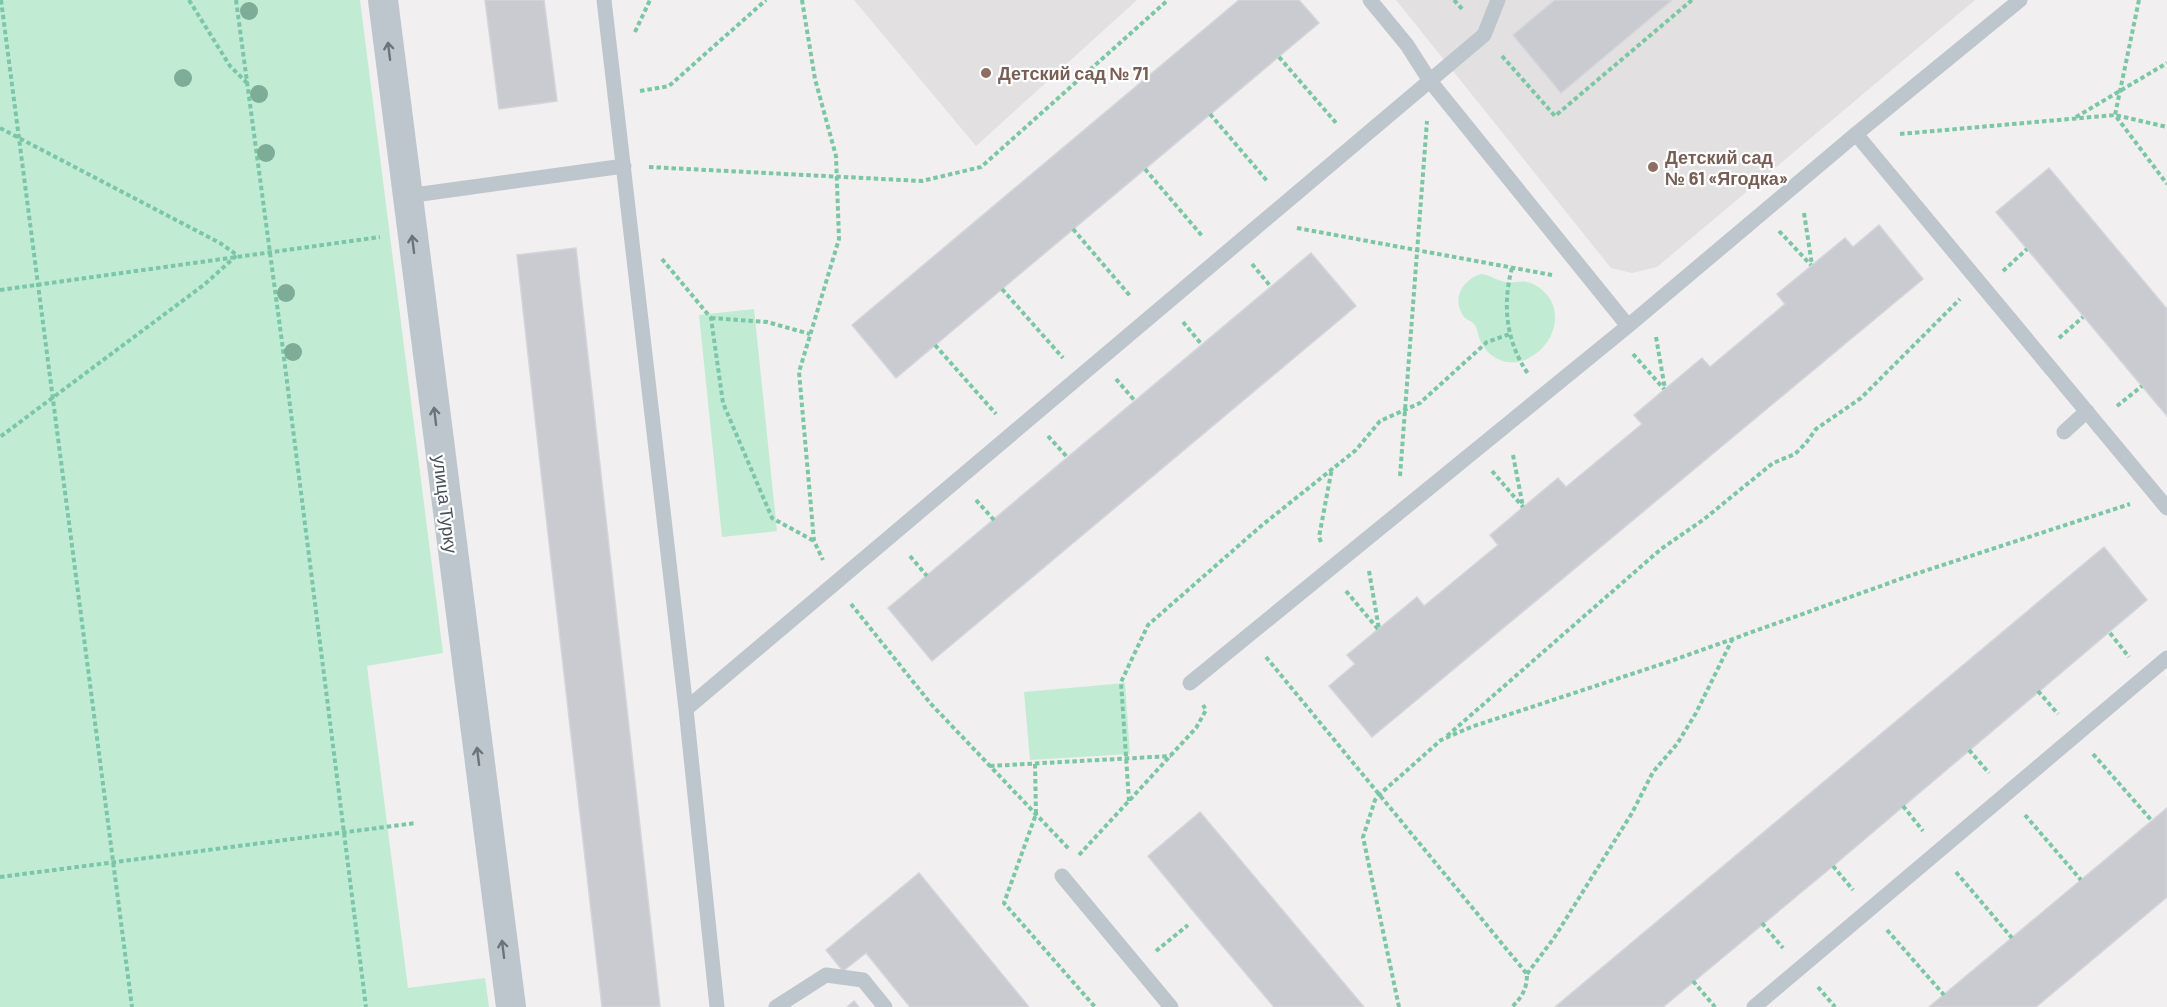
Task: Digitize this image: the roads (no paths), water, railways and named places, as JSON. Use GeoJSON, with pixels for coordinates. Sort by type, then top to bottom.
{"type":"FeatureCollection","features":[{"type":"Feature","properties":{"kind":"street","name":"улица Турку"},"geometry":{"type":"LineString","coordinates":[[383,0],[511,1007]]}},
{"type":"Feature","properties":{"kind":"lane"},"geometry":{"type":"LineString","coordinates":[[604,0],[686,709],[717,1007]]}},
{"type":"Feature","properties":{"kind":"lane"},"geometry":{"type":"LineString","coordinates":[[1370,0],[1407,45],[1430,81],[1588,277],[1622,330]]}},
{"type":"Feature","properties":{"kind":"lane"},"geometry":{"type":"LineString","coordinates":[[686,709],[1484,35],[1498,0]]}},
{"type":"Feature","properties":{"kind":"lane"},"geometry":{"type":"LineString","coordinates":[[1190,683],[1545,394],[2020,0]]}},
{"type":"Feature","properties":{"kind":"lane"},"geometry":{"type":"LineString","coordinates":[[1856,134],[2167,508]]}},
{"type":"Feature","properties":{"kind":"lane"},"geometry":{"type":"LineString","coordinates":[[407,196],[624,166]]}},
{"type":"Feature","properties":{"kind":"lane"},"geometry":{"type":"LineString","coordinates":[[2064,432],[2087,411]]}},
{"type":"Feature","properties":{"kind":"lane"},"geometry":{"type":"LineString","coordinates":[[1754,1007],[2167,658]]}},
{"type":"Feature","properties":{"kind":"lane"},"geometry":{"type":"LineString","coordinates":[[1062,876],[1171,1007]]}},
{"type":"Feature","properties":{"kind":"lane"},"geometry":{"type":"LineString","coordinates":[[776,1007],[826,975],[863,980],[885,1007]]}},
{"type":"Feature","properties":{"kind":"place","name":"Детский сад № 71"},"geometry":{"type":"Point","coordinates":[986,73]}},
{"type":"Feature","properties":{"kind":"place","name":"Детский сад № 61 «Ягодка»"},"geometry":{"type":"Point","coordinates":[1653,167]}}]}
